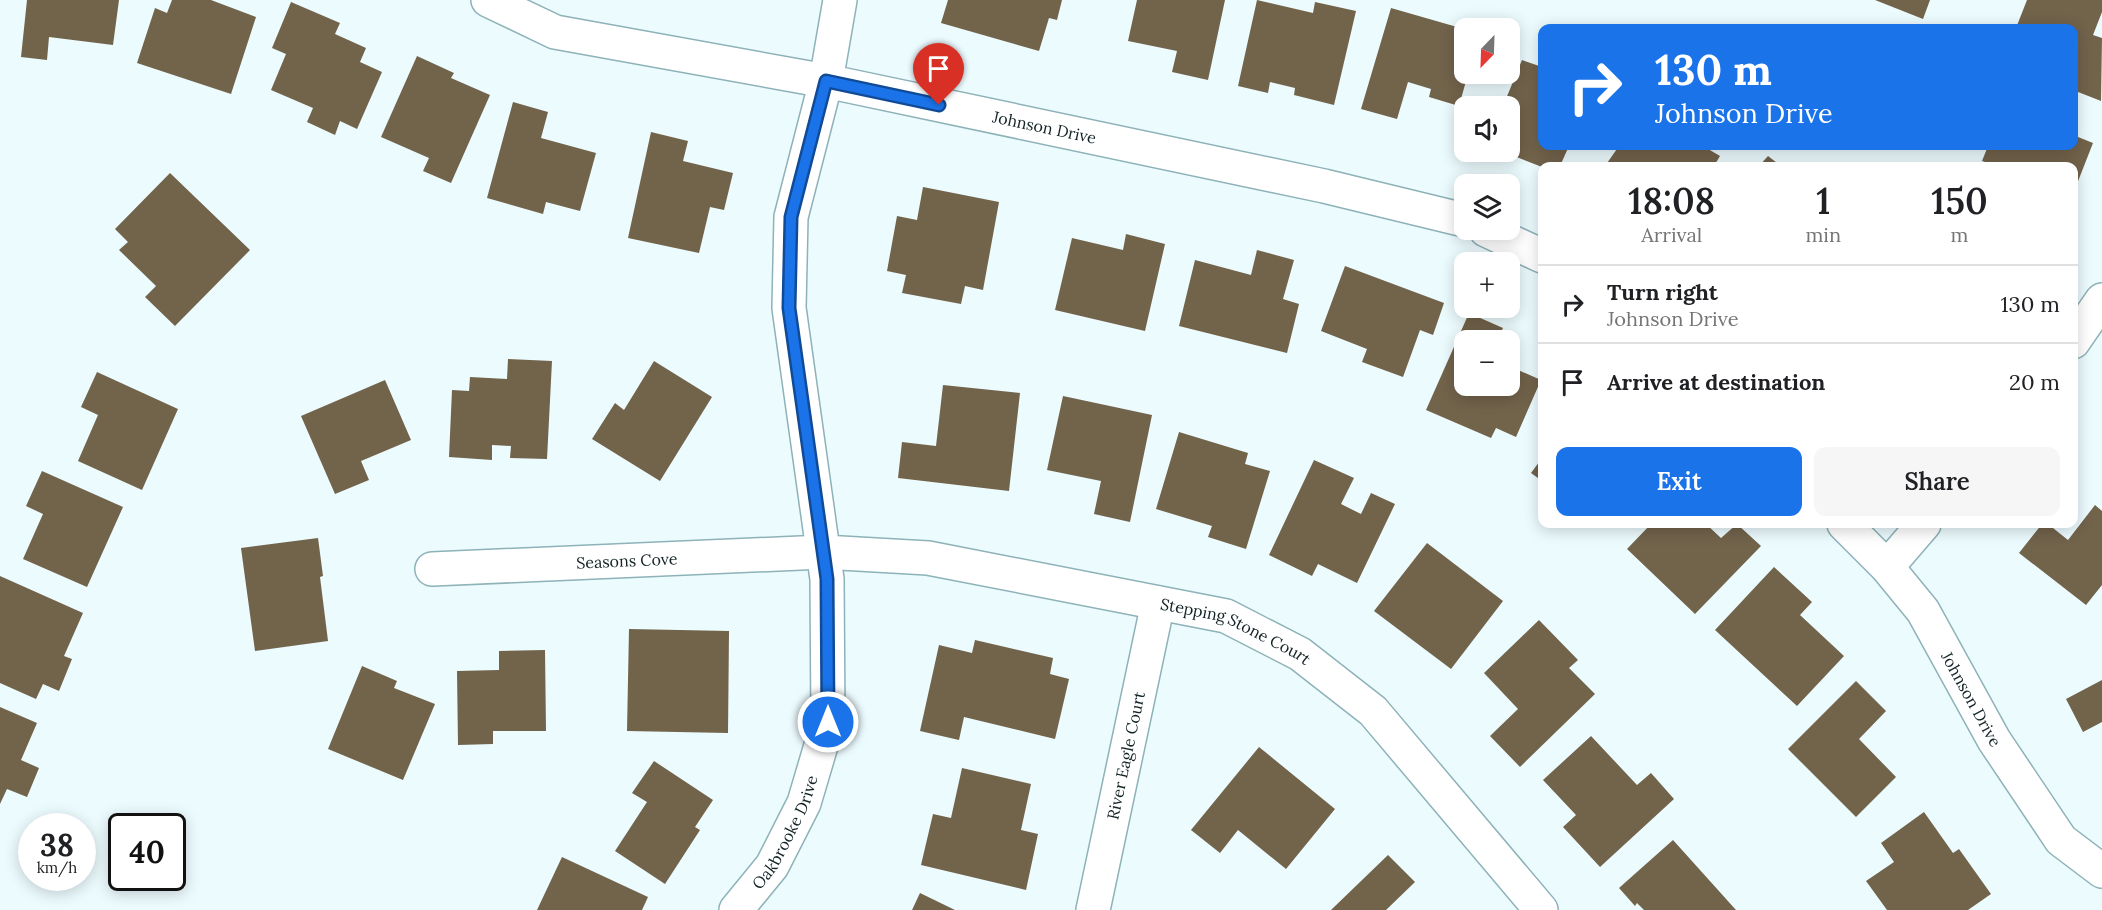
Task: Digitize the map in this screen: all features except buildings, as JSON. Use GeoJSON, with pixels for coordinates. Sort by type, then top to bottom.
{"type":"FeatureCollection","features":[{"type":"Feature","properties":{"kind":"street","name":"Johnson Drive"},"geometry":{"type":"LineString","coordinates":[[488,0],[555,32],[826,81],[1313,183],[1454,218]]}},
{"type":"Feature","properties":{"kind":"street","name":"Oakbrooke Drive"},"geometry":{"type":"LineString","coordinates":[[736,910],[772,866],[804,803],[828,722],[827,579],[789,308],[791,217],[826,81],[840,0]]}},
{"type":"Feature","properties":{"kind":"street"},"geometry":{"type":"LineString","coordinates":[[1508,240],[1538,254]]}},
{"type":"Feature","properties":{"kind":"street"},"geometry":{"type":"LineString","coordinates":[[2078,335],[2102,300]]}},
{"type":"Feature","properties":{"kind":"street","name":"Johnson Drive"},"geometry":{"type":"LineString","coordinates":[[1848,528],[1887,567],[1923,611],[1994,740],[2061,840],[2102,871]]}},
{"type":"Feature","properties":{"kind":"street"},"geometry":{"type":"LineString","coordinates":[[1887,567],[1921,528]]}},
{"type":"Feature","properties":{"kind":"street","name":"Seasons Cove"},"geometry":{"type":"LineString","coordinates":[[432,569],[823,552]]}},
{"type":"Feature","properties":{"kind":"street","name":"Stepping Stone Court"},"geometry":{"type":"LineString","coordinates":[[823,552],[928,558],[1227,616],[1300,654],[1373,711],[1541,910]]}},
{"type":"Feature","properties":{"kind":"street","name":"River Eagle Court"},"geometry":{"type":"LineString","coordinates":[[1093,910],[1158,603]]}},
{"type":"Feature","properties":{"kind":"route"},"geometry":{"type":"LineString","coordinates":[[828,722],[827,579],[789,308],[791,217],[826,81],[939,105]]}}]}
